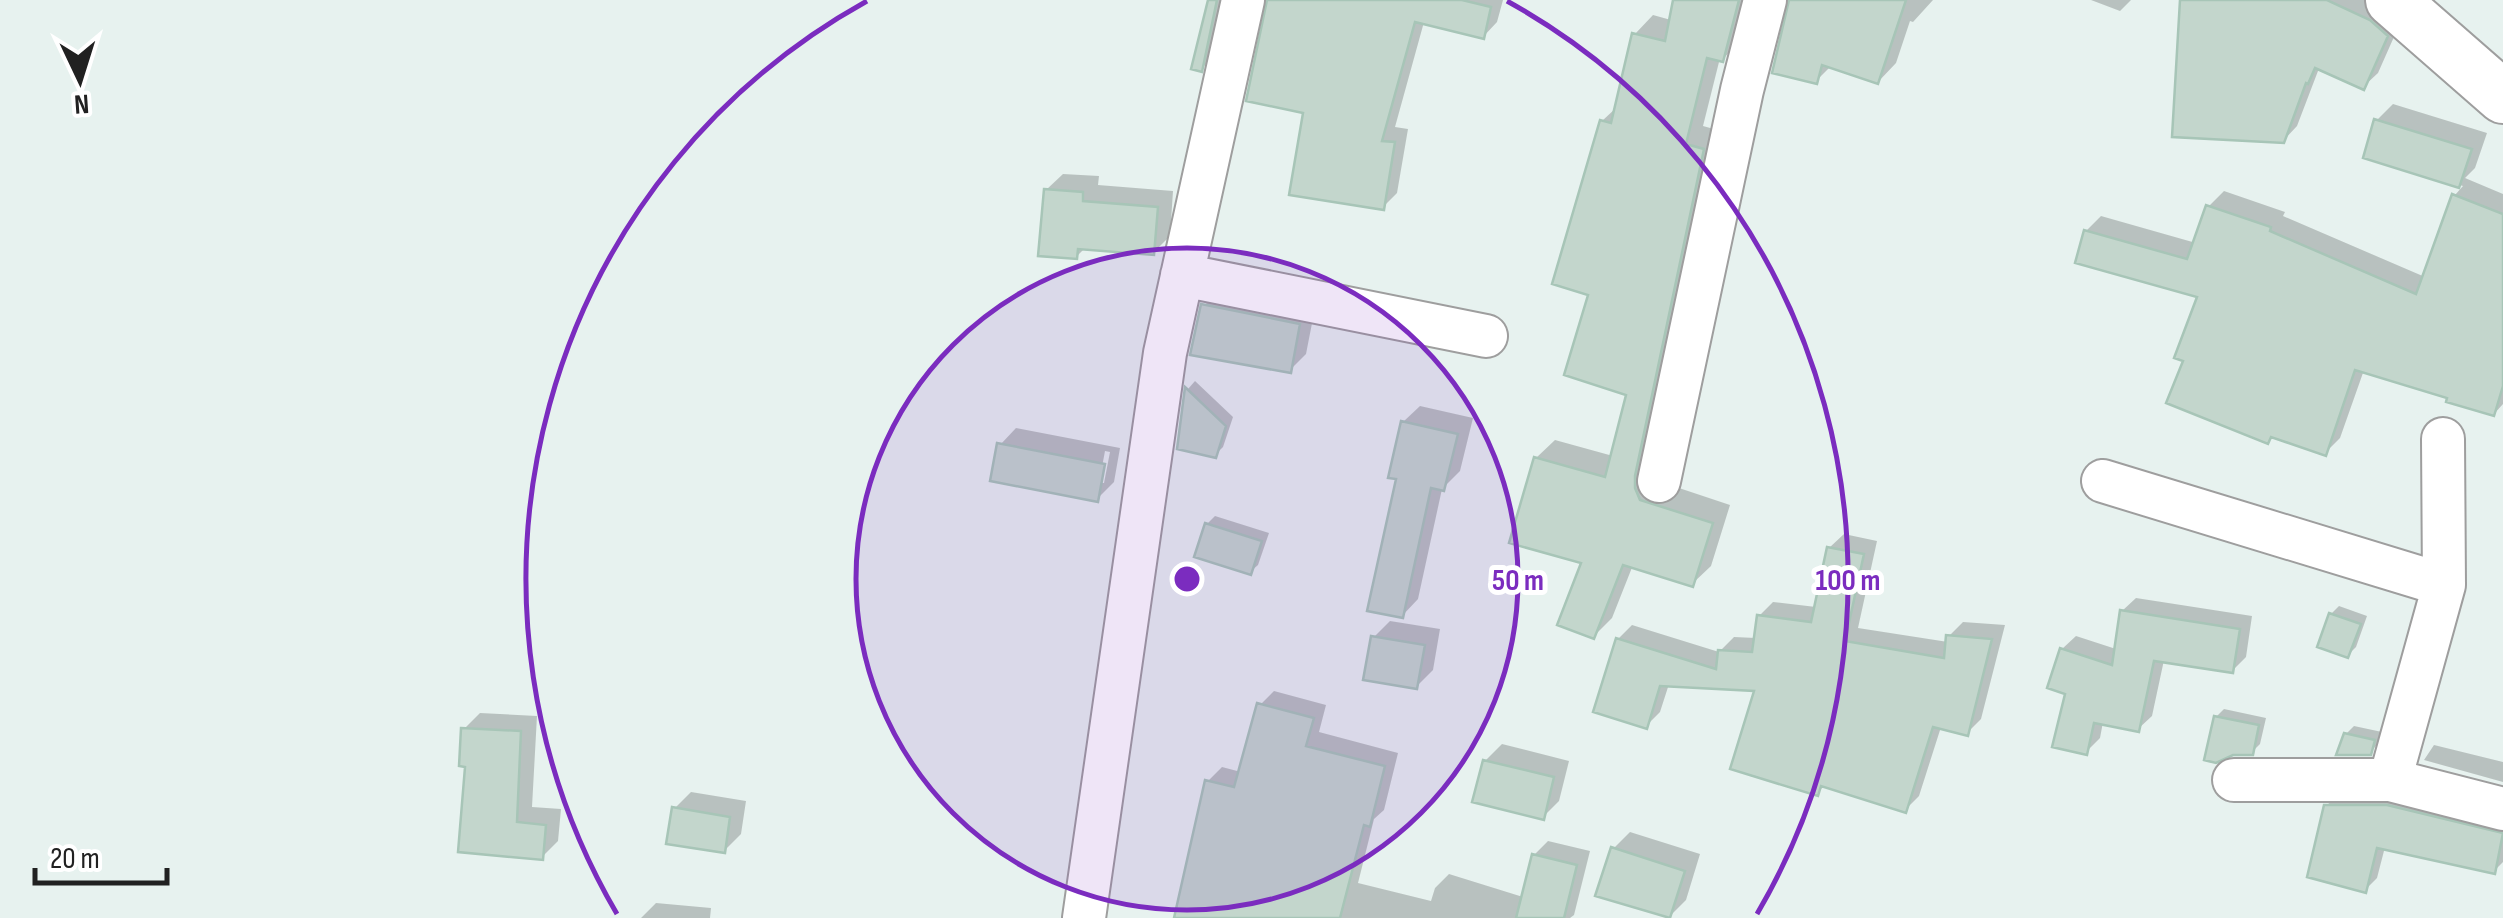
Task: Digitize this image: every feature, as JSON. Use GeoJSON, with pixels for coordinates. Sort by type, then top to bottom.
{"type":"FeatureCollection","features":[{"type":"Feature","properties":{"kind":"street"},"geometry":{"type":"LineString","coordinates":[[1084,918],[1162,372],[1243,0]]}},
{"type":"Feature","properties":{"kind":"street"},"geometry":{"type":"LineString","coordinates":[[1659,482],[1742,90],[1765,0]]}},
{"type":"Feature","properties":{"kind":"street"},"geometry":{"type":"LineString","coordinates":[[2392,0],[2503,97]]}},
{"type":"Feature","properties":{"kind":"street"},"geometry":{"type":"LineString","coordinates":[[1182,276],[1486,336]]}},
{"type":"Feature","properties":{"kind":"street"},"geometry":{"type":"LineString","coordinates":[[2390,780],[2444,585],[2443,439]]}},
{"type":"Feature","properties":{"kind":"street"},"geometry":{"type":"LineString","coordinates":[[2103,481],[2444,585]]}},
{"type":"Feature","properties":{"kind":"street"},"geometry":{"type":"LineString","coordinates":[[2234,780],[2390,780],[2503,810]]}},
{"type":"Feature","properties":{"kind":"building"},"geometry":{"type":"Polygon","coordinates":[[[1208,0],[1217,0],[1202,72],[1191,69],[1208,0]]]}},
{"type":"Feature","properties":{"kind":"building"},"geometry":{"type":"Polygon","coordinates":[[[1267,0],[1462,0],[1491,7],[1484,39],[1415,22],[1382,141],[1395,142],[1384,210],[1289,195],[1303,113],[1246,101],[1267,0]]]}},
{"type":"Feature","properties":{"kind":"building"},"geometry":{"type":"Polygon","coordinates":[[[1673,0],[1739,0],[1723,62],[1707,58],[1686,144],[1704,149],[1635,488],[1640,500],[1713,523],[1693,587],[1623,565],[1594,639],[1557,625],[1581,563],[1509,543],[1534,457],[1605,477],[1626,395],[1564,375],[1588,295],[1552,284],[1600,120],[1611,123],[1632,33],[1665,41],[1673,0]]]}},
{"type":"Feature","properties":{"kind":"building"},"geometry":{"type":"Polygon","coordinates":[[[1789,0],[1906,0],[1878,84],[1822,65],[1817,84],[1772,73],[1789,0]]]}},
{"type":"Feature","properties":{"kind":"building"},"geometry":{"type":"Polygon","coordinates":[[[2180,0],[2327,0],[2370,20],[2388,36],[2364,90],[2315,68],[2284,143],[2172,137],[2180,0]]]}},
{"type":"Feature","properties":{"kind":"building"},"geometry":{"type":"Polygon","coordinates":[[[2374,119],[2472,149],[2459,188],[2363,158],[2374,119]]]}},
{"type":"Feature","properties":{"kind":"building"},"geometry":{"type":"Polygon","coordinates":[[[1044,189],[1083,192],[1083,201],[1158,207],[1154,255],[1078,249],[1077,259],[1038,256],[1044,189]]]}},
{"type":"Feature","properties":{"kind":"building"},"geometry":{"type":"Polygon","coordinates":[[[2452,194],[2503,214],[2503,386],[2494,416],[2355,370],[2326,456],[2271,437],[2268,444],[2166,403],[2183,361],[2174,358],[2197,297],[2075,263],[2084,230],[2187,259],[2206,205],[2271,227],[2270,231],[2416,294],[2452,194]]]}},
{"type":"Feature","properties":{"kind":"building"},"geometry":{"type":"Polygon","coordinates":[[[1201,304],[1300,324],[1291,373],[1190,355],[1201,304]]]}},
{"type":"Feature","properties":{"kind":"building"},"geometry":{"type":"Polygon","coordinates":[[[1185,387],[1226,426],[1216,458],[1177,449],[1185,387]]]}},
{"type":"Feature","properties":{"kind":"building"},"geometry":{"type":"Polygon","coordinates":[[[1401,421],[1458,434],[1444,491],[1431,488],[1403,618],[1367,611],[1396,479],[1388,478],[1401,421]]]}},
{"type":"Feature","properties":{"kind":"building"},"geometry":{"type":"Polygon","coordinates":[[[997,443],[1105,464],[1098,502],[990,481],[997,443]]]}},
{"type":"Feature","properties":{"kind":"building"},"geometry":{"type":"Polygon","coordinates":[[[1205,523],[1262,541],[1251,575],[1194,557],[1205,523]]]}},
{"type":"Feature","properties":{"kind":"building"},"geometry":{"type":"Polygon","coordinates":[[[1827,547],[1864,554],[1845,641],[1944,658],[1946,635],[1992,639],[1968,736],[1933,727],[1906,813],[1821,786],[1818,796],[1730,769],[1754,691],[1660,686],[1647,729],[1593,712],[1616,638],[1716,669],[1718,650],[1752,652],[1757,615],[1811,622],[1827,547]]]}},
{"type":"Feature","properties":{"kind":"building"},"geometry":{"type":"Polygon","coordinates":[[[2120,610],[2240,629],[2233,673],[2154,661],[2139,732],[2094,723],[2087,755],[2052,747],[2065,694],[2047,688],[2060,648],[2112,665],[2120,610]]]}},
{"type":"Feature","properties":{"kind":"building"},"geometry":{"type":"Polygon","coordinates":[[[2329,613],[2361,624],[2348,658],[2317,647],[2329,613]]]}},
{"type":"Feature","properties":{"kind":"building"},"geometry":{"type":"Polygon","coordinates":[[[1371,636],[1425,645],[1417,689],[1363,680],[1371,636]]]}},
{"type":"Feature","properties":{"kind":"building"},"geometry":{"type":"Polygon","coordinates":[[[1257,703],[1314,718],[1306,746],[1385,766],[1370,827],[1364,825],[1340,918],[1174,918],[1205,780],[1234,787],[1257,703]]]}},
{"type":"Feature","properties":{"kind":"building"},"geometry":{"type":"Polygon","coordinates":[[[2214,716],[2259,725],[2253,755],[2233,755],[2216,763],[2204,760],[2214,716]]]}},
{"type":"Feature","properties":{"kind":"building"},"geometry":{"type":"Polygon","coordinates":[[[461,728],[521,731],[517,822],[546,825],[543,860],[458,852],[465,767],[459,766],[461,728]]]}},
{"type":"Feature","properties":{"kind":"building"},"geometry":{"type":"Polygon","coordinates":[[[2344,733],[2375,740],[2371,755],[2336,755],[2344,733]]]}},
{"type":"Feature","properties":{"kind":"building"},"geometry":{"type":"Polygon","coordinates":[[[1483,760],[1554,777],[1544,820],[1472,802],[1483,760]]]}},
{"type":"Feature","properties":{"kind":"building"},"geometry":{"type":"Polygon","coordinates":[[[2324,805],[2387,805],[2503,833],[2495,874],[2377,848],[2366,893],[2307,877],[2324,805]]]}},
{"type":"Feature","properties":{"kind":"building"},"geometry":{"type":"Polygon","coordinates":[[[672,807],[730,817],[725,853],[666,844],[672,807]]]}},
{"type":"Feature","properties":{"kind":"building"},"geometry":{"type":"Polygon","coordinates":[[[1611,847],[1685,871],[1670,918],[1595,896],[1611,847]]]}},
{"type":"Feature","properties":{"kind":"building"},"geometry":{"type":"Polygon","coordinates":[[[1532,854],[1577,865],[1564,918],[1516,918],[1532,854]]]}}]}
